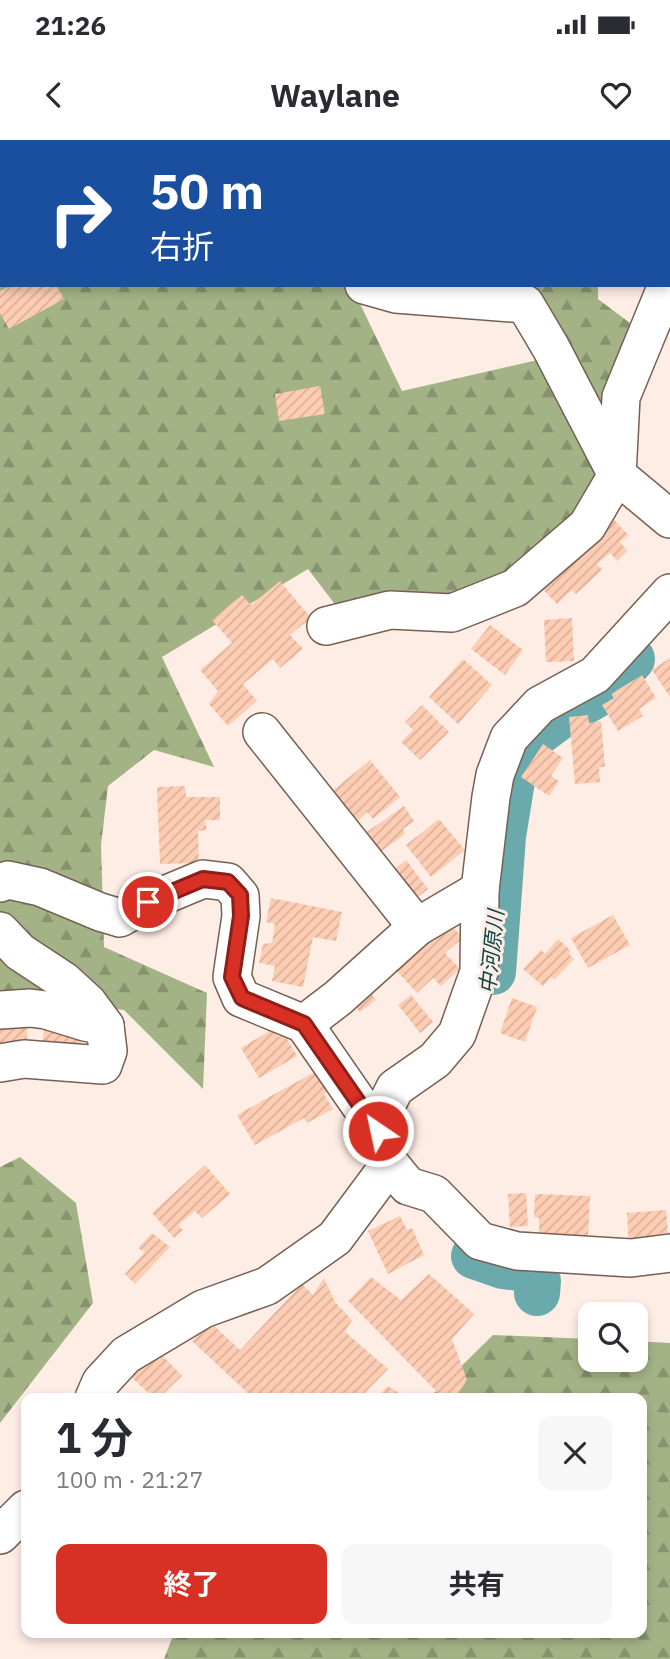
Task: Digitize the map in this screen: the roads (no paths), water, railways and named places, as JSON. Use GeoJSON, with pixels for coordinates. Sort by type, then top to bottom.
{"type":"FeatureCollection","features":[{"type":"Feature","properties":{"kind":"street"},"geometry":{"type":"LineString","coordinates":[[371,287],[396,294],[525,304],[617,475],[670,519]]}},
{"type":"Feature","properties":{"kind":"street"},"geometry":{"type":"LineString","coordinates":[[326,626],[390,610],[452,613],[516,588],[587,526],[617,475],[621,397],[667,287]]}},
{"type":"Feature","properties":{"kind":"street"},"geometry":{"type":"LineString","coordinates":[[96,1393],[101,1382],[126,1355],[203,1309],[267,1286],[335,1238],[384,1148],[384,1110],[395,1088],[435,1060],[457,1034],[479,972],[480,890],[491,797],[495,775],[509,738],[540,705],[595,675],[670,593]]}},
{"type":"Feature","properties":{"kind":"street"},"geometry":{"type":"LineString","coordinates":[[262,732],[417,927]]}},
{"type":"Feature","properties":{"kind":"street"},"geometry":{"type":"LineString","coordinates":[[0,883],[8,880],[40,887],[120,918],[148,902],[203,879],[228,882],[240,895],[241,916],[232,977],[242,998],[304,1024],[408,1186],[434,1194],[480,1241],[517,1251],[631,1258],[670,1253]]}},
{"type":"Feature","properties":{"kind":"street"},"geometry":{"type":"LineString","coordinates":[[304,1024],[338,998],[417,927],[480,890]]}},
{"type":"Feature","properties":{"kind":"street"},"geometry":{"type":"LineString","coordinates":[[0,930],[20,952],[64,981],[88,1003],[105,1026],[108,1051],[103,1065],[24,1059],[0,1063]]}},
{"type":"Feature","properties":{"kind":"street"},"geometry":{"type":"LineString","coordinates":[[0,1010],[46,1010],[85,1023],[105,1026]]}},
{"type":"Feature","properties":{"kind":"street"},"geometry":{"type":"LineString","coordinates":[[0,1535],[21,1514]]}},
{"type":"Feature","properties":{"kind":"waterway","name":"中河原川"},"geometry":{"type":"LineString","coordinates":[[493,972],[503,836],[515,762],[532,737],[563,714],[601,692],[632,659]]}},
{"type":"Feature","properties":{"kind":"waterway","name":"中河原川"},"geometry":{"type":"LineString","coordinates":[[474,1256],[503,1266],[533,1270],[538,1281],[537,1293]]}}]}
